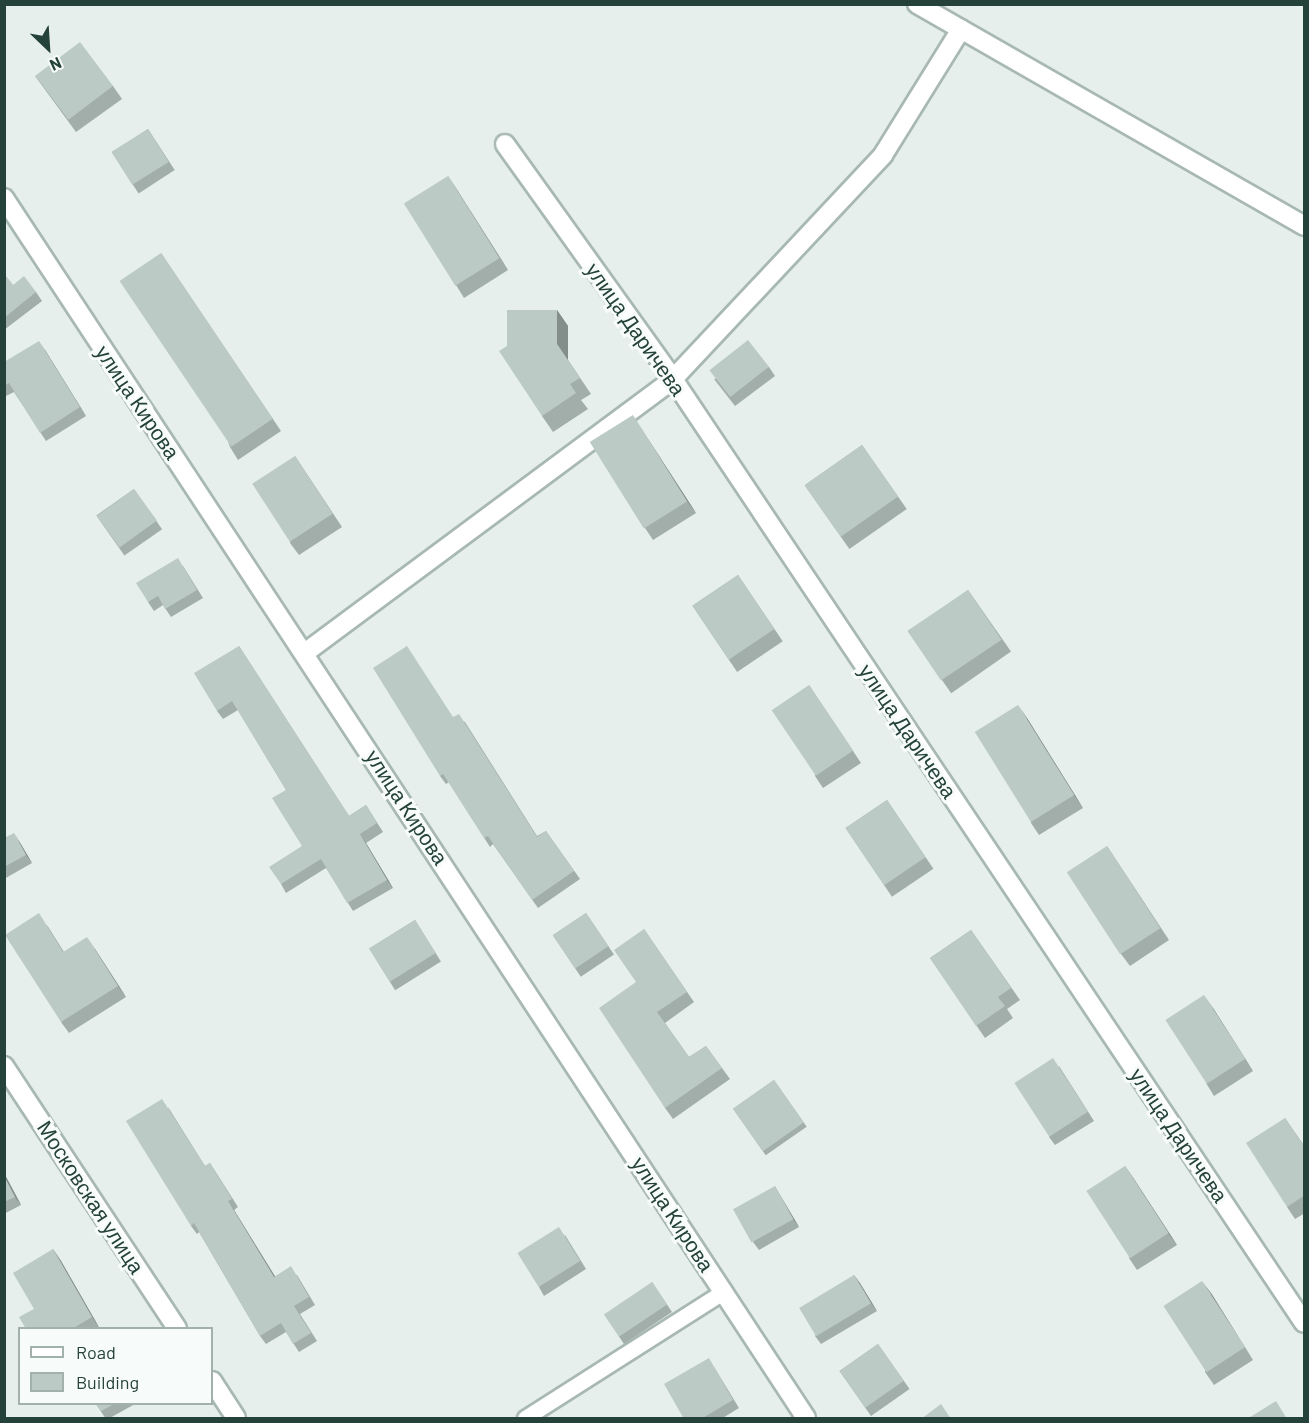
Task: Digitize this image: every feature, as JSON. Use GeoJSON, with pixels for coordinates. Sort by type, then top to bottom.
{"type":"FeatureCollection","features":[{"type":"Feature","properties":{"kind":"street"},"geometry":{"type":"LineString","coordinates":[[917,4],[1305,226]]}},
{"type":"Feature","properties":{"kind":"street"},"geometry":{"type":"LineString","coordinates":[[306,652],[673,379],[884,155],[961,29]]}},
{"type":"Feature","properties":{"kind":"street","name":"улица Даричева"},"geometry":{"type":"LineString","coordinates":[[505,144],[673,379],[1305,1323]]}},
{"type":"Feature","properties":{"kind":"street","name":"улица Кирова"},"geometry":{"type":"LineString","coordinates":[[4,198],[306,652],[806,1419]]}},
{"type":"Feature","properties":{"kind":"street","name":"Московская улица"},"geometry":{"type":"LineString","coordinates":[[4,1066],[176,1327]]}},
{"type":"Feature","properties":{"kind":"street"},"geometry":{"type":"LineString","coordinates":[[213,1383],[236,1419]]}},
{"type":"Feature","properties":{"kind":"lane"},"geometry":{"type":"LineString","coordinates":[[525,1419],[724,1291]]}},
{"type":"Feature","properties":{"kind":"building"},"geometry":{"type":"Polygon","coordinates":[[[80,42],[113,86],[68,120],[35,76],[80,42]]]}},
{"type":"Feature","properties":{"kind":"building"},"geometry":{"type":"Polygon","coordinates":[[[148,129],[169,162],[132,185],[112,152],[148,129]]]}},
{"type":"Feature","properties":{"kind":"building"},"geometry":{"type":"Polygon","coordinates":[[[448,176],[499,258],[455,286],[404,204],[448,176]]]}},
{"type":"Feature","properties":{"kind":"building"},"geometry":{"type":"Polygon","coordinates":[[[161,253],[273,419],[231,447],[120,281],[161,253]]]}},
{"type":"Feature","properties":{"kind":"building"},"geometry":{"type":"Polygon","coordinates":[[[4,274],[13,285],[24,276],[36,292],[4,318],[4,274]]]}},
{"type":"Feature","properties":{"kind":"building"},"geometry":{"type":"Polygon","coordinates":[[[507,310],[557,310],[557,344],[580,378],[570,384],[576,393],[542,416],[499,351],[507,346],[507,310]]]}},
{"type":"Feature","properties":{"kind":"building"},"geometry":{"type":"Polygon","coordinates":[[[748,340],[769,367],[730,397],[709,370],[748,340]]]}},
{"type":"Feature","properties":{"kind":"building"},"geometry":{"type":"Polygon","coordinates":[[[39,341],[80,407],[40,433],[9,383],[4,386],[4,362],[39,341]]]}},
{"type":"Feature","properties":{"kind":"building"},"geometry":{"type":"Polygon","coordinates":[[[633,415],[687,502],[644,529],[590,442],[633,415]]]}},
{"type":"Feature","properties":{"kind":"building"},"geometry":{"type":"Polygon","coordinates":[[[862,445],[898,497],[841,537],[805,485],[862,445]]]}},
{"type":"Feature","properties":{"kind":"building"},"geometry":{"type":"Polygon","coordinates":[[[295,456],[333,514],[290,542],[252,484],[295,456]]]}},
{"type":"Feature","properties":{"kind":"building"},"geometry":{"type":"Polygon","coordinates":[[[134,489],[157,521],[120,548],[97,516],[134,489]]]}},
{"type":"Feature","properties":{"kind":"building"},"geometry":{"type":"Polygon","coordinates":[[[178,558],[197,590],[165,609],[158,596],[148,602],[136,583],[178,558]]]}},
{"type":"Feature","properties":{"kind":"building"},"geometry":{"type":"Polygon","coordinates":[[[738,575],[774,629],[729,660],[692,606],[738,575]]]}},
{"type":"Feature","properties":{"kind":"building"},"geometry":{"type":"Polygon","coordinates":[[[968,590],[1002,640],[941,681],[907,631],[968,590]]]}},
{"type":"Feature","properties":{"kind":"building"},"geometry":{"type":"Polygon","coordinates":[[[239,646],[349,816],[366,805],[377,823],[360,834],[387,880],[347,903],[321,859],[281,884],[269,867],[302,846],[272,798],[286,790],[232,701],[217,711],[194,673],[239,646]]]}},
{"type":"Feature","properties":{"kind":"building"},"geometry":{"type":"Polygon","coordinates":[[[407,646],[453,717],[459,714],[537,837],[546,831],[574,871],[532,900],[488,836],[484,838],[443,774],[440,776],[373,668],[407,646]]]}},
{"type":"Feature","properties":{"kind":"building"},"geometry":{"type":"Polygon","coordinates":[[[809,685],[853,750],[816,776],[772,710],[809,685]]]}},
{"type":"Feature","properties":{"kind":"building"},"geometry":{"type":"Polygon","coordinates":[[[1018,705],[1074,795],[1031,822],[975,732],[1018,705]]]}},
{"type":"Feature","properties":{"kind":"building"},"geometry":{"type":"Polygon","coordinates":[[[887,800],[926,857],[884,885],[846,828],[887,800]]]}},
{"type":"Feature","properties":{"kind":"building"},"geometry":{"type":"Polygon","coordinates":[[[14,833],[26,855],[4,867],[4,838],[14,833]]]}},
{"type":"Feature","properties":{"kind":"building"},"geometry":{"type":"Polygon","coordinates":[[[1107,846],[1160,928],[1120,954],[1067,872],[1107,846]]]}},
{"type":"Feature","properties":{"kind":"building"},"geometry":{"type":"Polygon","coordinates":[[[39,913],[63,952],[87,937],[118,986],[61,1022],[5,935],[39,913]]]}},
{"type":"Feature","properties":{"kind":"building"},"geometry":{"type":"Polygon","coordinates":[[[586,913],[608,946],[575,969],[553,935],[586,913]]]}},
{"type":"Feature","properties":{"kind":"building"},"geometry":{"type":"Polygon","coordinates":[[[415,920],[436,953],[390,982],[369,949],[415,920]]]}},
{"type":"Feature","properties":{"kind":"building"},"geometry":{"type":"Polygon","coordinates":[[[644,929],[687,992],[657,1012],[689,1057],[706,1046],[722,1068],[665,1108],[599,1008],[636,982],[614,950],[644,929]]]}},
{"type":"Feature","properties":{"kind":"building"},"geometry":{"type":"Polygon","coordinates":[[[971,930],[1011,988],[998,997],[1005,1006],[976,1026],[930,958],[971,930]]]}},
{"type":"Feature","properties":{"kind":"building"},"geometry":{"type":"Polygon","coordinates":[[[1204,995],[1245,1059],[1207,1084],[1165,1020],[1204,995]]]}},
{"type":"Feature","properties":{"kind":"building"},"geometry":{"type":"Polygon","coordinates":[[[1053,1058],[1088,1112],[1049,1137],[1014,1083],[1053,1058]]]}},
{"type":"Feature","properties":{"kind":"building"},"geometry":{"type":"Polygon","coordinates":[[[774,1080],[804,1123],[763,1151],[733,1109],[774,1080]]]}},
{"type":"Feature","properties":{"kind":"building"},"geometry":{"type":"Polygon","coordinates":[[[162,1099],[205,1166],[210,1163],[232,1199],[228,1201],[274,1277],[291,1266],[309,1297],[294,1306],[311,1333],[293,1344],[281,1323],[260,1336],[194,1223],[191,1226],[126,1121],[162,1099]]]}},
{"type":"Feature","properties":{"kind":"building"},"geometry":{"type":"Polygon","coordinates":[[[1285,1118],[1305,1148],[1305,1195],[1287,1207],[1246,1143],[1285,1118]]]}},
{"type":"Feature","properties":{"kind":"building"},"geometry":{"type":"Polygon","coordinates":[[[1125,1166],[1169,1233],[1130,1258],[1086,1191],[1125,1166]]]}},
{"type":"Feature","properties":{"kind":"building"},"geometry":{"type":"Polygon","coordinates":[[[4,1176],[15,1197],[4,1202],[4,1176]]]}},
{"type":"Feature","properties":{"kind":"building"},"geometry":{"type":"Polygon","coordinates":[[[775,1186],[793,1219],[751,1243],[733,1209],[775,1186]]]}},
{"type":"Feature","properties":{"kind":"building"},"geometry":{"type":"Polygon","coordinates":[[[559,1227],[580,1261],[539,1287],[517,1253],[559,1227]]]}},
{"type":"Feature","properties":{"kind":"building"},"geometry":{"type":"Polygon","coordinates":[[[53,1249],[92,1317],[75,1327],[25,1327],[19,1317],[34,1309],[13,1273],[53,1249]]]}},
{"type":"Feature","properties":{"kind":"building"},"geometry":{"type":"Polygon","coordinates":[[[854,1275],[871,1303],[816,1336],[799,1308],[854,1275]]]}},
{"type":"Feature","properties":{"kind":"building"},"geometry":{"type":"Polygon","coordinates":[[[1202,1281],[1245,1347],[1206,1372],[1163,1306],[1202,1281]]]}},
{"type":"Feature","properties":{"kind":"building"},"geometry":{"type":"Polygon","coordinates":[[[652,1282],[667,1304],[619,1337],[604,1314],[652,1282]]]}},
{"type":"Feature","properties":{"kind":"building"},"geometry":{"type":"Polygon","coordinates":[[[878,1344],[904,1381],[865,1408],[839,1371],[878,1344]]]}},
{"type":"Feature","properties":{"kind":"building"},"geometry":{"type":"Polygon","coordinates":[[[709,1358],[733,1400],[701,1419],[684,1419],[664,1384],[709,1358]]]}},
{"type":"Feature","properties":{"kind":"building"},"geometry":{"type":"Polygon","coordinates":[[[1276,1401],[1287,1419],[1247,1419],[1276,1401]]]}},
{"type":"Feature","properties":{"kind":"building"},"geometry":{"type":"Polygon","coordinates":[[[941,1404],[951,1419],[921,1419],[941,1404]]]}},
{"type":"Feature","properties":{"kind":"building"},"geometry":{"type":"Polygon","coordinates":[[[97,1405],[112,1405],[101,1411],[97,1405]]]}}]}
